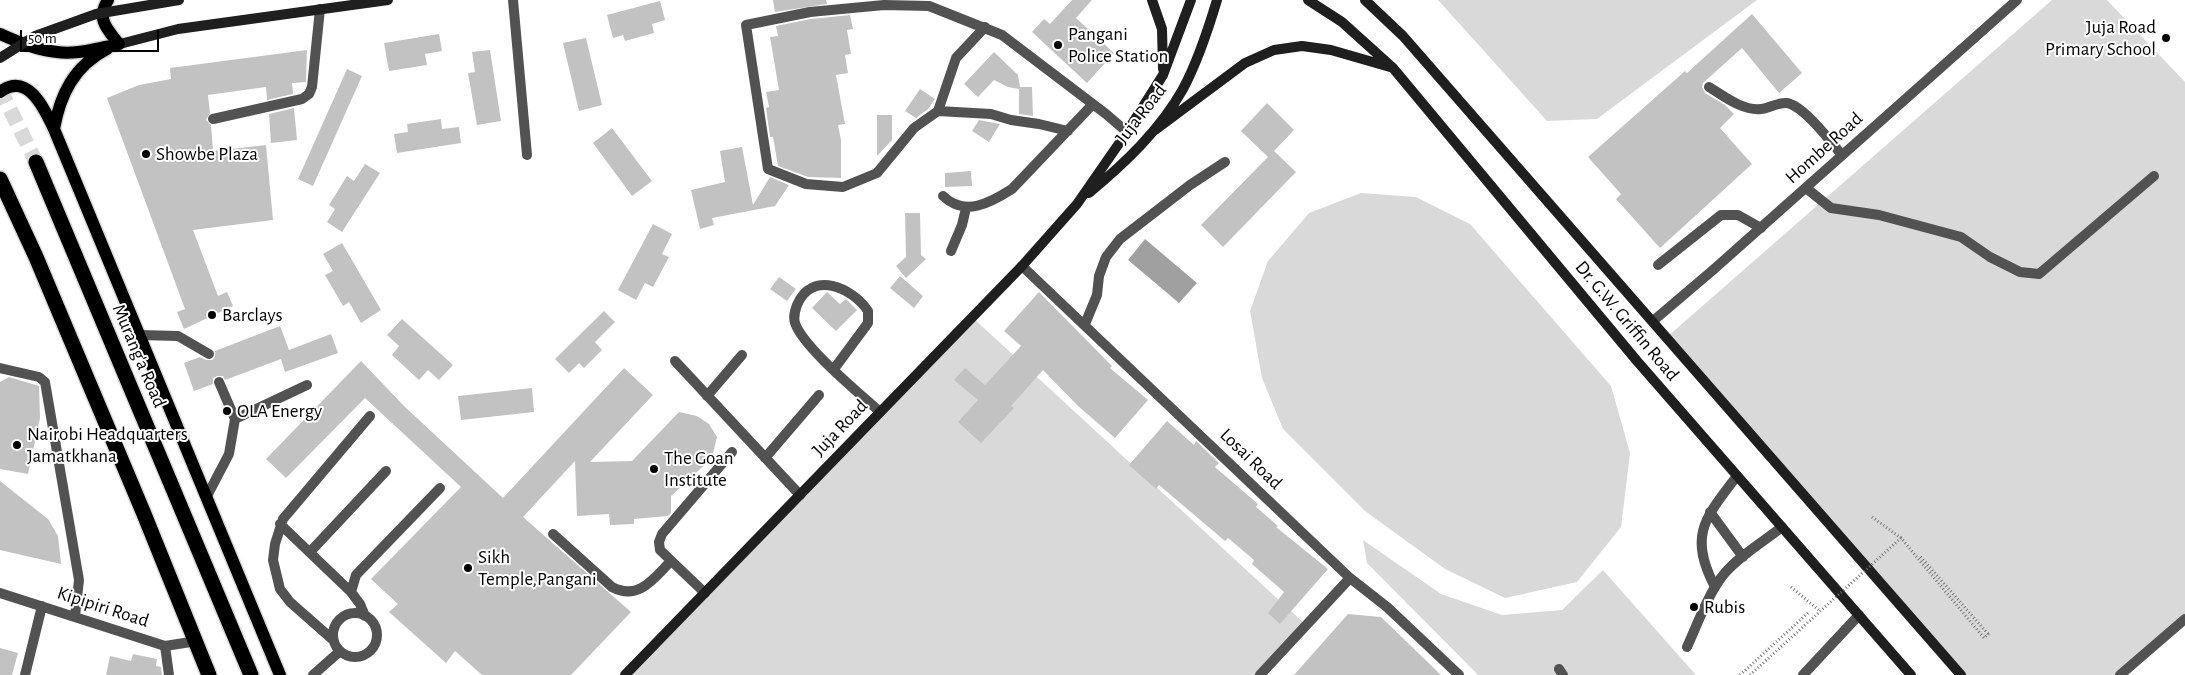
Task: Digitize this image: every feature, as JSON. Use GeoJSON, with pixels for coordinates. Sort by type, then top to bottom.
{"type":"FeatureCollection","features":[{"type":"Feature","properties":{"kind":"highway","name":"Murang'a Road"},"geometry":{"type":"LineString","coordinates":[[36,162],[251,675]]}},
{"type":"Feature","properties":{"kind":"highway"},"geometry":{"type":"LineString","coordinates":[[0,179],[36,257],[209,675]]}},
{"type":"Feature","properties":{"kind":"main road"},"geometry":{"type":"LineString","coordinates":[[108,0],[103,10],[103,20],[118,44]]}},
{"type":"Feature","properties":{"kind":"main road"},"geometry":{"type":"LineString","coordinates":[[0,58],[35,36],[96,14],[179,0]]}},
{"type":"Feature","properties":{"kind":"main road"},"geometry":{"type":"LineString","coordinates":[[0,34],[20,43],[57,52],[77,52],[178,29],[388,0]]}},
{"type":"Feature","properties":{"kind":"main road"},"geometry":{"type":"LineString","coordinates":[[1152,0],[1162,29],[1163,75]]}},
{"type":"Feature","properties":{"kind":"main road","name":"Juja Road"},"geometry":{"type":"LineString","coordinates":[[625,675],[1022,266],[1077,204],[1127,132],[1163,75],[1191,0]]}},
{"type":"Feature","properties":{"kind":"main road","name":"Juja Road"},"geometry":{"type":"LineString","coordinates":[[1077,204],[1122,165],[1155,130],[1183,90],[1198,57],[1217,0]]}},
{"type":"Feature","properties":{"kind":"main road","name":"Dr. G.W. Griffin Road"},"geometry":{"type":"LineString","coordinates":[[1308,0],[1342,22],[1393,68],[1637,361],[1911,675]]}},
{"type":"Feature","properties":{"kind":"main road","name":"Dr. G.W. Griffin Road"},"geometry":{"type":"LineString","coordinates":[[1367,1],[1403,36],[1961,675]]}},
{"type":"Feature","properties":{"kind":"main road"},"geometry":{"type":"LineString","coordinates":[[54,129],[62,97],[70,84],[97,54],[118,44]]}},
{"type":"Feature","properties":{"kind":"main road"},"geometry":{"type":"LineString","coordinates":[[1155,130],[1245,63],[1274,50],[1302,46],[1331,50],[1393,68]]}},
{"type":"Feature","properties":{"kind":"main road"},"geometry":{"type":"LineString","coordinates":[[0,92],[4,89],[15,87],[34,94],[41,102],[54,129],[280,675]]}},
{"type":"Feature","properties":{"kind":"street"},"geometry":{"type":"LineString","coordinates":[[513,0],[527,155]]}},
{"type":"Feature","properties":{"kind":"street","name":"Hombe Road"},"geometry":{"type":"LineString","coordinates":[[1653,321],[1761,228],[2017,0]]}},
{"type":"Feature","properties":{"kind":"street"},"geometry":{"type":"LineString","coordinates":[[985,27],[956,58],[938,111],[914,128],[877,173],[843,187],[806,184],[768,169],[746,25],[810,12],[884,5],[929,6],[985,27],[1002,35],[1127,132]]}},
{"type":"Feature","properties":{"kind":"street"},"geometry":{"type":"LineString","coordinates":[[213,119],[302,99],[309,94],[312,87],[320,9]]}},
{"type":"Feature","properties":{"kind":"street"},"geometry":{"type":"LineString","coordinates":[[1709,87],[1746,108],[1760,109],[1779,103],[1792,105],[1805,115],[1842,155]]}},
{"type":"Feature","properties":{"kind":"street"},"geometry":{"type":"LineString","coordinates":[[943,196],[953,205],[966,208],[990,202],[1012,189],[1093,104]]}},
{"type":"Feature","properties":{"kind":"street"},"geometry":{"type":"LineString","coordinates":[[938,111],[991,114],[1011,120],[1040,124],[1068,131]]}},
{"type":"Feature","properties":{"kind":"street"},"geometry":{"type":"LineString","coordinates":[[1085,324],[1097,295],[1099,276],[1106,257],[1120,239],[1190,185],[1225,162]]}},
{"type":"Feature","properties":{"kind":"street"},"geometry":{"type":"LineString","coordinates":[[1806,188],[1831,208],[1878,215],[1961,237],[1990,257],[2020,272],[2038,274],[2154,176]]}},
{"type":"Feature","properties":{"kind":"street"},"geometry":{"type":"LineString","coordinates":[[951,251],[962,225],[966,208]]}},
{"type":"Feature","properties":{"kind":"street"},"geometry":{"type":"LineString","coordinates":[[1658,265],[1721,216],[1738,216],[1750,220],[1761,228]]}},
{"type":"Feature","properties":{"kind":"street","name":"Losai Road"},"geometry":{"type":"LineString","coordinates":[[1022,266],[1350,578],[1387,607],[1459,675]]}},
{"type":"Feature","properties":{"kind":"street"},"geometry":{"type":"LineString","coordinates":[[834,369],[868,323],[868,311],[847,291],[826,285],[816,286],[806,290],[800,299],[794,312],[794,319],[807,344],[880,412]]}},
{"type":"Feature","properties":{"kind":"street"},"geometry":{"type":"LineString","coordinates":[[139,335],[178,336],[209,354]]}},
{"type":"Feature","properties":{"kind":"street"},"geometry":{"type":"LineString","coordinates":[[707,396],[742,355]]}},
{"type":"Feature","properties":{"kind":"street"},"geometry":{"type":"LineString","coordinates":[[675,361],[800,495]]}},
{"type":"Feature","properties":{"kind":"street"},"geometry":{"type":"LineString","coordinates":[[0,368],[39,377],[45,382],[78,580],[76,616]]}},
{"type":"Feature","properties":{"kind":"street"},"geometry":{"type":"LineString","coordinates":[[206,498],[229,454],[235,418],[219,382]]}},
{"type":"Feature","properties":{"kind":"street"},"geometry":{"type":"LineString","coordinates":[[235,418],[307,385]]}},
{"type":"Feature","properties":{"kind":"street"},"geometry":{"type":"LineString","coordinates":[[765,458],[819,395]]}},
{"type":"Feature","properties":{"kind":"street"},"geometry":{"type":"LineString","coordinates":[[332,639],[334,625],[344,615],[357,612],[370,618],[377,630],[376,644],[366,655],[352,658],[339,652],[332,639],[290,602],[280,590],[273,560],[280,524],[370,416]]}},
{"type":"Feature","properties":{"kind":"street"},"geometry":{"type":"LineString","coordinates":[[704,593],[660,550],[659,542],[662,534],[732,452]]}},
{"type":"Feature","properties":{"kind":"street"},"geometry":{"type":"LineString","coordinates":[[310,552],[386,471]]}},
{"type":"Feature","properties":{"kind":"street"},"geometry":{"type":"LineString","coordinates":[[1715,587],[1705,568],[1700,547],[1701,534],[1710,512],[1737,476]]}},
{"type":"Feature","properties":{"kind":"street"},"geometry":{"type":"LineString","coordinates":[[351,592],[356,574],[440,488]]}},
{"type":"Feature","properties":{"kind":"street"},"geometry":{"type":"LineString","coordinates":[[1710,512],[1744,557]]}},
{"type":"Feature","properties":{"kind":"street"},"geometry":{"type":"LineString","coordinates":[[280,524],[351,592],[360,604],[365,616]]}},
{"type":"Feature","properties":{"kind":"street"},"geometry":{"type":"LineString","coordinates":[[1687,647],[1715,587],[1734,564],[1782,527]]}},
{"type":"Feature","properties":{"kind":"street"},"geometry":{"type":"LineString","coordinates":[[553,534],[612,587],[622,592],[635,592],[649,584],[670,561]]}},
{"type":"Feature","properties":{"kind":"street"},"geometry":{"type":"LineString","coordinates":[[1260,675],[1350,578]]}},
{"type":"Feature","properties":{"kind":"street","name":"Kipipiri Road"},"geometry":{"type":"LineString","coordinates":[[0,592],[165,646],[196,641]]}},
{"type":"Feature","properties":{"kind":"street"},"geometry":{"type":"LineString","coordinates":[[26,675],[42,606]]}},
{"type":"Feature","properties":{"kind":"street"},"geometry":{"type":"LineString","coordinates":[[1804,675],[1859,616]]}},
{"type":"Feature","properties":{"kind":"street"},"geometry":{"type":"LineString","coordinates":[[2120,675],[2185,619]]}},
{"type":"Feature","properties":{"kind":"street"},"geometry":{"type":"LineString","coordinates":[[165,646],[169,675]]}},
{"type":"Feature","properties":{"kind":"street"},"geometry":{"type":"LineString","coordinates":[[313,675],[339,652]]}},
{"type":"Feature","properties":{"kind":"path"},"geometry":{"type":"LineString","coordinates":[[1872,517],[1901,538],[1984,638],[1988,634],[1920,556]]}},
{"type":"Feature","properties":{"kind":"path"},"geometry":{"type":"LineString","coordinates":[[1750,675],[1901,538]]}},
{"type":"Feature","properties":{"kind":"path"},"geometry":{"type":"LineString","coordinates":[[1791,587],[1820,611]]}},
{"type":"Feature","properties":{"kind":"path"},"geometry":{"type":"LineString","coordinates":[[1740,675],[1809,612]]}},
{"type":"Feature","properties":{"kind":"shaded area"},"geometry":{"type":"Polygon","coordinates":[[[1438,0],[1757,0],[1597,119],[1547,121],[1438,0]]]}},
{"type":"Feature","properties":{"kind":"shaded area"},"geometry":{"type":"Polygon","coordinates":[[[2052,0],[2107,0],[2185,82],[2185,617],[2120,675],[1961,675],[1667,337],[2052,0]]]}},
{"type":"Feature","properties":{"kind":"shaded area"},"geometry":{"type":"Polygon","coordinates":[[[1361,193],[1416,197],[1470,224],[1611,386],[1630,453],[1621,527],[1577,582],[1505,598],[1445,569],[1365,511],[1283,429],[1262,378],[1250,311],[1268,261],[1309,213],[1361,193]]]}},
{"type":"Feature","properties":{"kind":"shaded area"},"geometry":{"type":"Polygon","coordinates":[[[1145,239],[1197,283],[1179,303],[1128,260],[1145,239]]]}},
{"type":"Feature","properties":{"kind":"shaded area"},"geometry":{"type":"Polygon","coordinates":[[[972,317],[1306,625],[1259,675],[625,675],[972,317]]]}},
{"type":"Feature","properties":{"kind":"shaded area"},"geometry":{"type":"Polygon","coordinates":[[[1363,540],[1441,594],[1502,615],[1562,610],[1603,570],[1696,675],[1478,675],[1367,563],[1363,540]]]}},
{"type":"Feature","properties":{"kind":"building"},"geometry":{"type":"Polygon","coordinates":[[[773,0],[826,0],[827,4],[775,12],[773,0]]]}},
{"type":"Feature","properties":{"kind":"building","name":"Pangani Police Station"},"geometry":{"type":"Polygon","coordinates":[[[1072,0],[1092,0],[1076,18],[1114,53],[1087,83],[1032,32],[1044,19],[1050,24],[1072,0]]]}},
{"type":"Feature","properties":{"kind":"building"},"geometry":{"type":"Polygon","coordinates":[[[660,1],[665,20],[652,24],[654,33],[625,41],[623,35],[613,38],[607,15],[660,1]]]}},
{"type":"Feature","properties":{"kind":"building"},"geometry":{"type":"Polygon","coordinates":[[[1752,14],[1802,73],[1779,93],[1742,48],[1703,83],[1702,87],[1705,93],[1725,105],[1734,114],[1720,128],[1752,164],[1660,248],[1616,199],[1621,194],[1588,157],[1685,71],[1687,73],[1752,14]]]}},
{"type":"Feature","properties":{"kind":"building"},"geometry":{"type":"Polygon","coordinates":[[[850,15],[853,29],[847,30],[851,54],[845,55],[848,73],[836,75],[845,124],[838,125],[841,140],[841,178],[808,177],[778,166],[773,137],[770,137],[766,108],[769,107],[766,92],[779,90],[770,37],[778,36],[776,26],[811,19],[850,15]]]}},
{"type":"Feature","properties":{"kind":"building"},"geometry":{"type":"Polygon","coordinates":[[[439,34],[442,51],[425,54],[427,65],[389,71],[384,43],[439,34]]]}},
{"type":"Feature","properties":{"kind":"building"},"geometry":{"type":"Polygon","coordinates":[[[586,38],[602,105],[579,111],[563,43],[586,38]]]}},
{"type":"Feature","properties":{"kind":"building"},"geometry":{"type":"Polygon","coordinates":[[[307,50],[306,82],[292,83],[293,94],[267,100],[266,87],[208,95],[210,113],[206,120],[211,125],[213,151],[266,145],[273,220],[193,230],[218,296],[227,292],[233,306],[184,329],[177,312],[185,309],[107,98],[139,85],[171,79],[170,68],[307,50]]]}},
{"type":"Feature","properties":{"kind":"building"},"geometry":{"type":"Polygon","coordinates":[[[490,50],[501,121],[477,125],[468,73],[475,72],[472,52],[490,50]]]}},
{"type":"Feature","properties":{"kind":"building"},"geometry":{"type":"Polygon","coordinates":[[[994,52],[1018,75],[1020,87],[1032,87],[1033,116],[1019,114],[1019,89],[1008,87],[994,80],[978,97],[964,84],[994,52]]]}},
{"type":"Feature","properties":{"kind":"building"},"geometry":{"type":"Polygon","coordinates":[[[347,69],[362,76],[313,186],[298,179],[347,69]]]}},
{"type":"Feature","properties":{"kind":"building"},"geometry":{"type":"Polygon","coordinates":[[[920,89],[935,99],[928,109],[916,118],[905,111],[920,89]]]}},
{"type":"Feature","properties":{"kind":"building"},"geometry":{"type":"Polygon","coordinates":[[[1267,103],[1294,130],[1274,151],[1296,172],[1223,247],[1201,225],[1268,157],[1241,131],[1267,103]]]}},
{"type":"Feature","properties":{"kind":"building"},"geometry":{"type":"Polygon","coordinates":[[[294,108],[297,140],[271,143],[269,114],[294,108]]]}},
{"type":"Feature","properties":{"kind":"building"},"geometry":{"type":"Polygon","coordinates":[[[877,115],[892,115],[892,140],[877,156],[877,115]]]}},
{"type":"Feature","properties":{"kind":"building"},"geometry":{"type":"Polygon","coordinates":[[[441,119],[442,129],[459,127],[461,143],[397,153],[394,134],[408,132],[407,124],[441,119]]]}},
{"type":"Feature","properties":{"kind":"building"},"geometry":{"type":"Polygon","coordinates":[[[979,120],[1000,124],[989,142],[972,131],[979,120]]]}},
{"type":"Feature","properties":{"kind":"building"},"geometry":{"type":"Polygon","coordinates":[[[612,128],[652,181],[632,196],[593,143],[612,128]]]}},
{"type":"Feature","properties":{"kind":"building"},"geometry":{"type":"Polygon","coordinates":[[[742,147],[753,205],[770,177],[789,185],[775,206],[712,218],[714,225],[700,229],[691,190],[725,182],[720,151],[742,147]]]}},
{"type":"Feature","properties":{"kind":"building"},"geometry":{"type":"Polygon","coordinates":[[[365,164],[380,173],[342,232],[327,222],[335,209],[329,205],[347,176],[354,181],[365,164]]]}},
{"type":"Feature","properties":{"kind":"building"},"geometry":{"type":"Polygon","coordinates":[[[971,171],[972,186],[945,187],[945,173],[971,171]]]}},
{"type":"Feature","properties":{"kind":"building"},"geometry":{"type":"Polygon","coordinates":[[[905,213],[920,213],[921,255],[926,259],[906,278],[896,266],[906,257],[905,213]]]}},
{"type":"Feature","properties":{"kind":"building"},"geometry":{"type":"Polygon","coordinates":[[[653,224],[672,234],[662,254],[669,257],[653,287],[645,283],[636,300],[618,290],[653,224]]]}},
{"type":"Feature","properties":{"kind":"building"},"geometry":{"type":"Polygon","coordinates":[[[342,243],[381,310],[361,323],[349,302],[343,306],[325,275],[333,271],[323,254],[342,243]]]}},
{"type":"Feature","properties":{"kind":"building"},"geometry":{"type":"Polygon","coordinates":[[[900,276],[923,296],[914,308],[890,288],[900,276]]]}},
{"type":"Feature","properties":{"kind":"building"},"geometry":{"type":"Polygon","coordinates":[[[779,277],[796,289],[787,301],[770,289],[779,277]]]}},
{"type":"Feature","properties":{"kind":"building"},"geometry":{"type":"Polygon","coordinates":[[[827,292],[840,304],[846,299],[857,310],[836,331],[812,308],[827,292]]]}},
{"type":"Feature","properties":{"kind":"building"},"geometry":{"type":"Polygon","coordinates":[[[1039,292],[1112,366],[1110,368],[1148,400],[1115,438],[1078,406],[1043,370],[1011,406],[1014,408],[981,443],[958,422],[978,400],[954,380],[965,368],[985,385],[1021,346],[1004,331],[1039,292]]]}},
{"type":"Feature","properties":{"kind":"building"},"geometry":{"type":"Polygon","coordinates":[[[604,311],[615,322],[595,342],[602,350],[584,368],[579,363],[569,373],[555,359],[604,311]]]}},
{"type":"Feature","properties":{"kind":"building"},"geometry":{"type":"Polygon","coordinates":[[[402,319],[453,365],[439,380],[428,370],[419,380],[392,355],[399,346],[387,335],[402,319]]]}},
{"type":"Feature","properties":{"kind":"building"},"geometry":{"type":"Polygon","coordinates":[[[280,326],[289,350],[331,334],[338,353],[285,372],[281,359],[225,380],[223,376],[217,376],[213,378],[213,384],[194,391],[184,363],[200,357],[212,360],[215,357],[215,351],[280,326]]]}},
{"type":"Feature","properties":{"kind":"building"},"geometry":{"type":"Polygon","coordinates":[[[361,361],[405,407],[503,498],[624,368],[653,395],[590,462],[632,461],[679,412],[697,416],[709,424],[717,437],[712,458],[671,496],[671,513],[668,516],[634,519],[634,524],[610,525],[609,514],[577,516],[575,461],[523,517],[631,612],[571,675],[482,675],[455,651],[446,663],[389,612],[398,604],[371,579],[461,487],[365,398],[286,478],[266,459],[361,361]]]}},
{"type":"Feature","properties":{"kind":"building"},"geometry":{"type":"Polygon","coordinates":[[[9,377],[39,386],[40,418],[28,474],[0,469],[0,382],[9,377]]]}},
{"type":"Feature","properties":{"kind":"building"},"geometry":{"type":"Polygon","coordinates":[[[532,388],[534,412],[461,420],[458,396],[532,388]]]}},
{"type":"Feature","properties":{"kind":"building"},"geometry":{"type":"Polygon","coordinates":[[[1167,421],[1194,445],[1196,441],[1219,463],[1215,467],[1258,504],[1256,507],[1278,526],[1276,527],[1328,569],[1280,624],[1268,613],[1284,592],[1252,564],[1254,560],[1228,538],[1225,541],[1159,485],[1156,489],[1129,465],[1167,421]]]}},
{"type":"Feature","properties":{"kind":"building"},"geometry":{"type":"Polygon","coordinates":[[[0,481],[48,519],[58,536],[61,564],[0,550],[0,481]]]}},
{"type":"Feature","properties":{"kind":"building"},"geometry":{"type":"Polygon","coordinates":[[[1348,614],[1381,617],[1441,675],[1294,675],[1348,614]]]}},
{"type":"Feature","properties":{"kind":"building"},"geometry":{"type":"Polygon","coordinates":[[[0,648],[18,653],[12,675],[0,675],[0,648]]]}},
{"type":"Feature","properties":{"kind":"building"},"geometry":{"type":"Polygon","coordinates":[[[133,654],[157,659],[156,666],[161,667],[162,675],[106,675],[110,656],[131,661],[133,654]]]}},
{"type":"Feature","properties":{"kind":"tunnel"},"geometry":{"type":"LineString","coordinates":[[0,89],[36,162]]}},
{"type":"Feature","properties":{"kind":"place","name":"Juja Road Primary School"},"geometry":{"type":"Point","coordinates":[2166,38]}},
{"type":"Feature","properties":{"kind":"place","name":"Pangani Police Station"},"geometry":{"type":"Point","coordinates":[1058,45]}},
{"type":"Feature","properties":{"kind":"place","name":"Showbe Plaza"},"geometry":{"type":"Point","coordinates":[146,154]}},
{"type":"Feature","properties":{"kind":"place","name":"Barclays"},"geometry":{"type":"Point","coordinates":[212,315]}},
{"type":"Feature","properties":{"kind":"place","name":"OLA Energy"},"geometry":{"type":"Point","coordinates":[227,411]}},
{"type":"Feature","properties":{"kind":"place","name":"Nairobi Headquarters Jamatkhana"},"geometry":{"type":"Point","coordinates":[17,445]}},
{"type":"Feature","properties":{"kind":"place","name":"The Goan Institute"},"geometry":{"type":"Point","coordinates":[654,469]}},
{"type":"Feature","properties":{"kind":"place","name":"Sikh Temple,Pangani"},"geometry":{"type":"Point","coordinates":[468,568]}},
{"type":"Feature","properties":{"kind":"place","name":"Rubis"},"geometry":{"type":"Point","coordinates":[1694,607]}}]}
